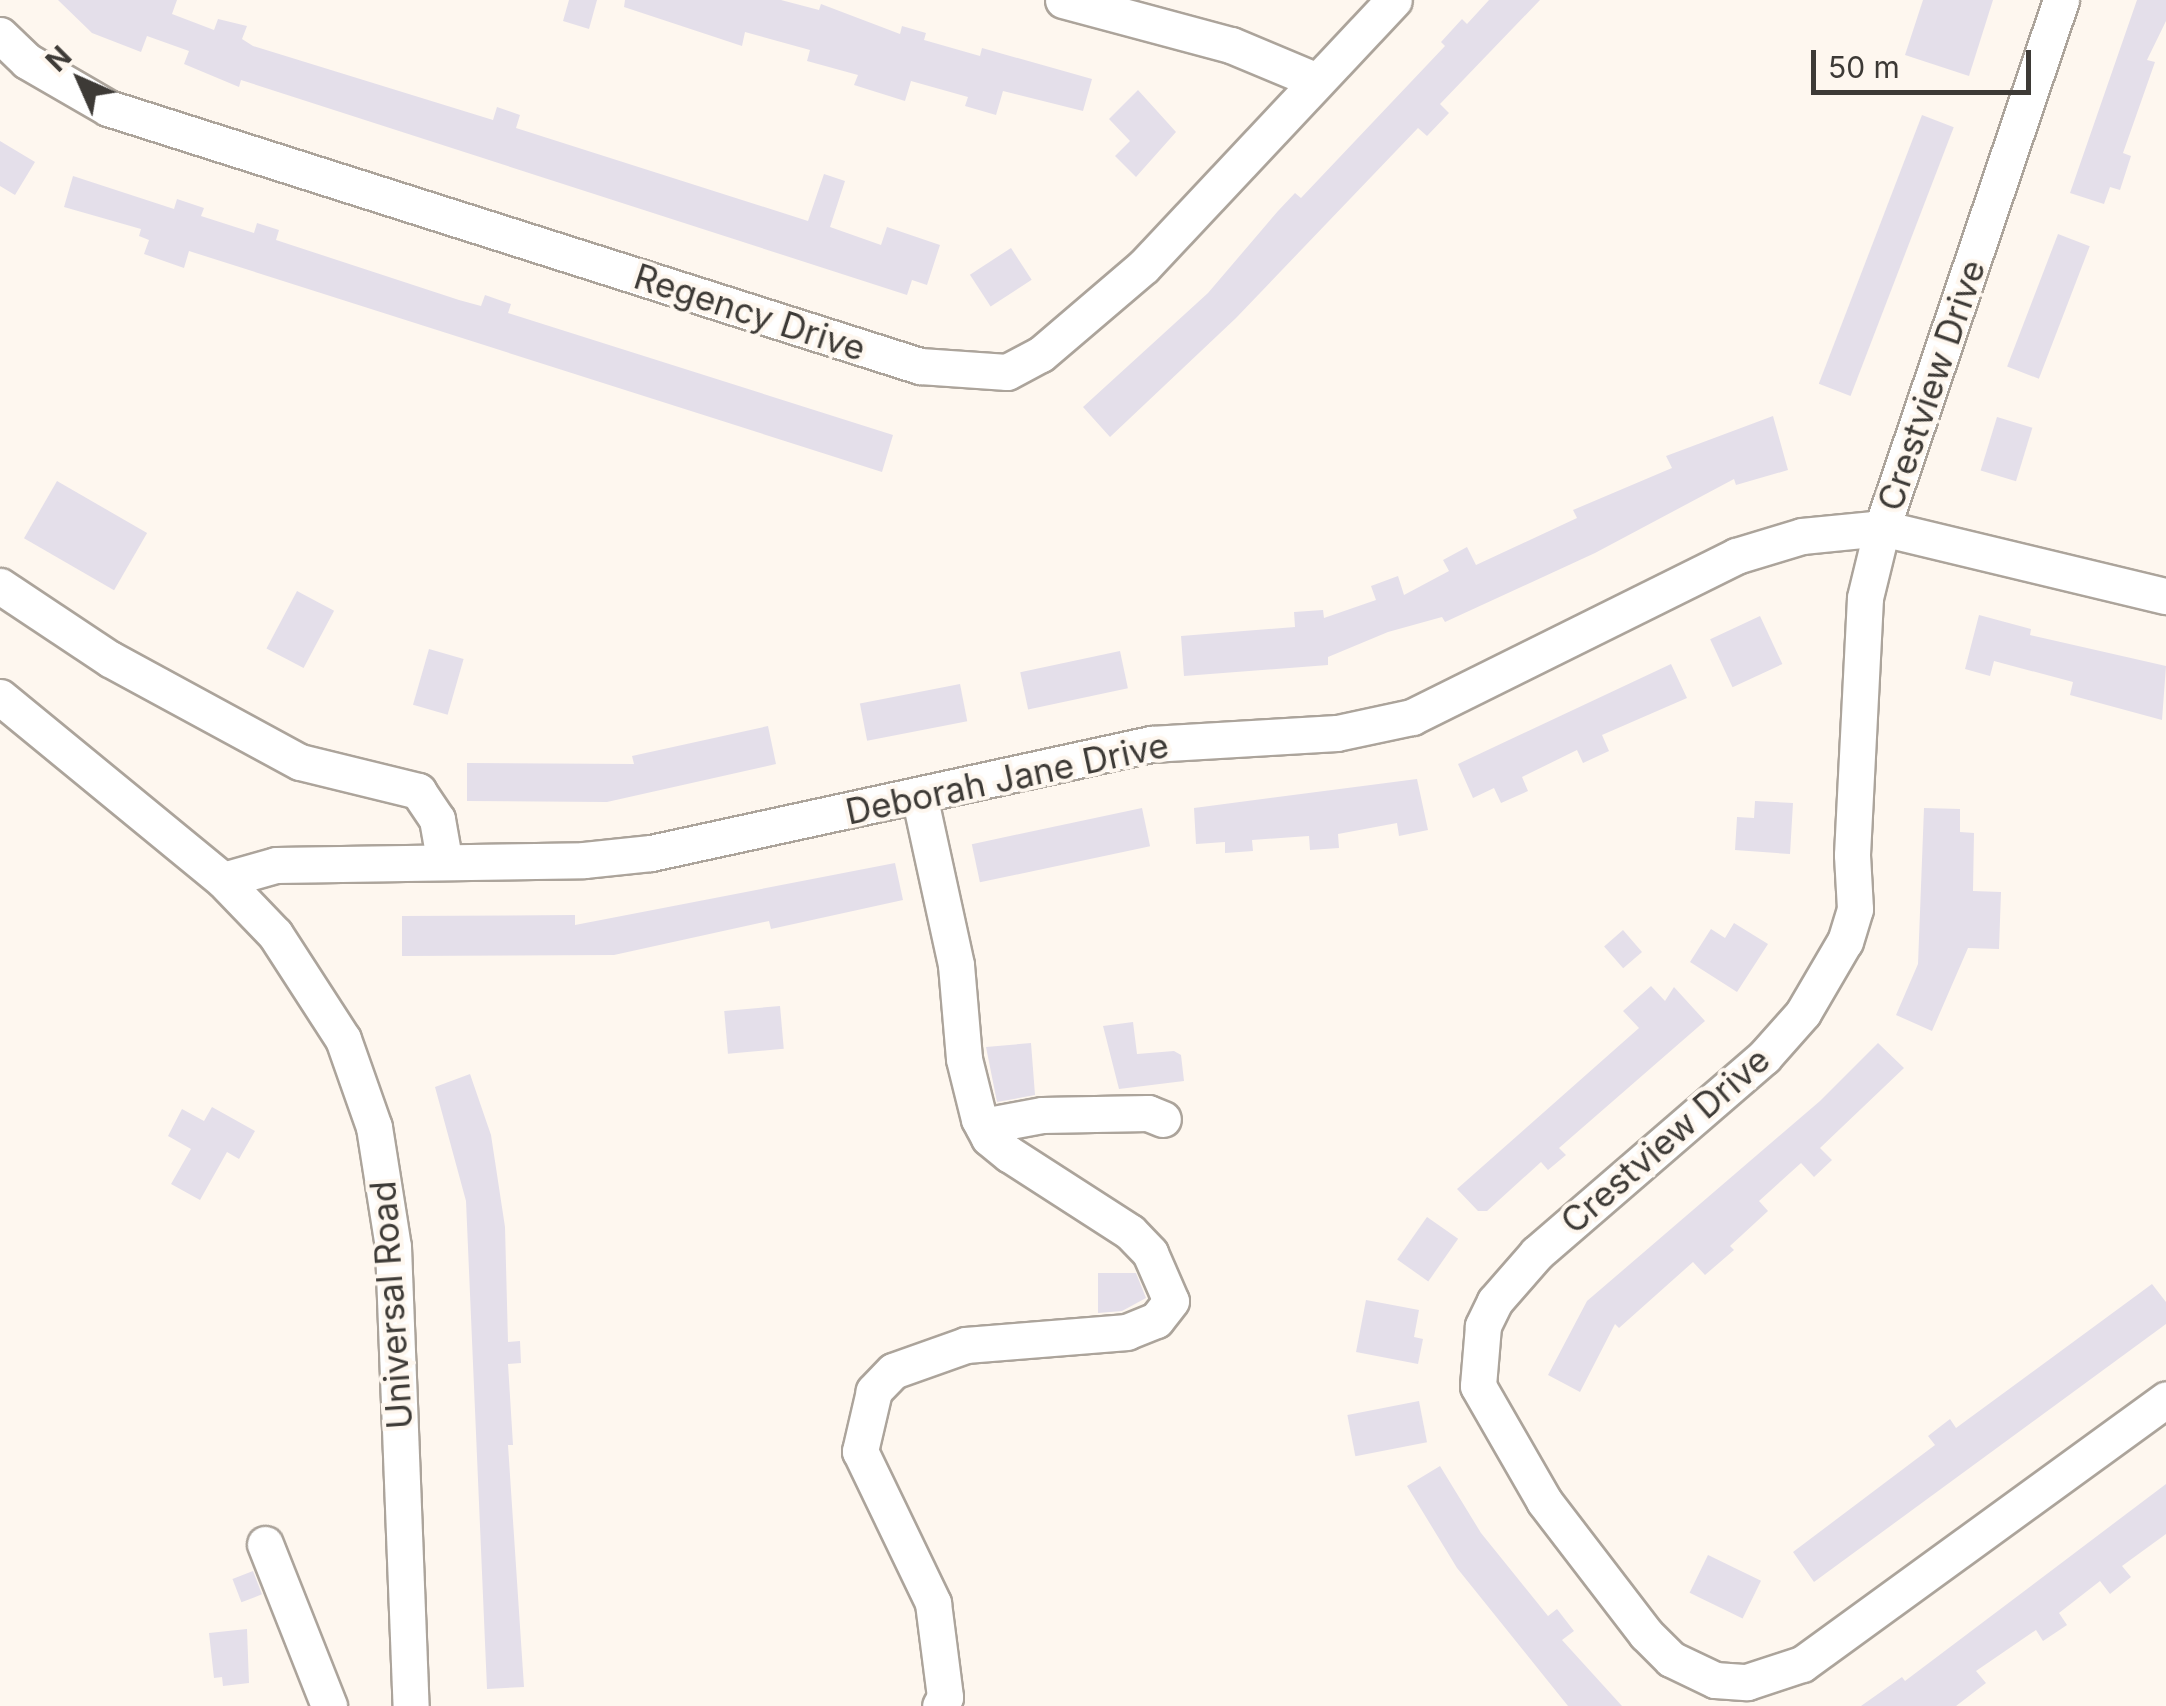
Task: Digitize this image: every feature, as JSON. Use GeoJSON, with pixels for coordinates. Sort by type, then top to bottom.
{"type":"FeatureCollection","features":[{"type":"Feature","properties":{"kind":"street"},"geometry":{"type":"LineString","coordinates":[[1063,0],[1232,46],[1317,81]]}},
{"type":"Feature","properties":{"kind":"street","name":"Regency Drive"},"geometry":{"type":"LineString","coordinates":[[0,35],[28,61],[108,108],[920,366],[1007,372],[1040,354],[1144,266],[1394,0]]}},
{"type":"Feature","properties":{"kind":"street","name":"Crestview Drive"},"geometry":{"type":"LineString","coordinates":[[2061,0],[1882,528],[1866,598],[1852,854],[1856,909],[1845,942],[1803,1013],[1764,1057],[1537,1253],[1495,1301],[1483,1326],[1478,1386],[1544,1502],[1646,1634],[1671,1659],[1714,1680],[1747,1682],[1802,1664],[2166,1400]]}},
{"type":"Feature","properties":{"kind":"street","name":"Deborah Jane Drive"},"geometry":{"type":"LineString","coordinates":[[223,880],[276,865],[444,858],[584,860],[651,853],[1151,744],[1336,733],[1412,717],[1736,556],[1802,536],[1882,528],[2166,596]]}},
{"type":"Feature","properties":{"kind":"street"},"geometry":{"type":"LineString","coordinates":[[0,586],[110,659],[300,762],[418,792],[437,819],[444,858]]}},
{"type":"Feature","properties":{"kind":"street","name":"Universal Road"},"geometry":{"type":"LineString","coordinates":[[0,698],[223,880],[310,984],[343,1039],[374,1127],[393,1247],[412,1706]]}},
{"type":"Feature","properties":{"kind":"street"},"geometry":{"type":"LineString","coordinates":[[919,795],[956,966],[964,1059],[983,1126],[1010,1154],[1130,1232],[1150,1252],[1171,1301],[1156,1320],[1127,1332],[966,1345],[893,1371],[874,1391],[860,1451],[933,1603],[945,1696],[940,1706]]}},
{"type":"Feature","properties":{"kind":"street"},"geometry":{"type":"LineString","coordinates":[[983,1126],[1042,1115],[1148,1113],[1163,1119]]}},
{"type":"Feature","properties":{"kind":"street"},"geometry":{"type":"LineString","coordinates":[[264,1544],[329,1706]]}},
{"type":"Feature","properties":{"kind":"building"},"geometry":{"type":"Polygon","coordinates":[[[58,0],[177,0],[172,14],[214,30],[218,19],[247,26],[242,39],[253,46],[493,120],[497,107],[520,115],[516,128],[808,221],[824,174],[845,181],[830,227],[881,245],[887,227],[940,245],[927,285],[912,280],[907,295],[241,80],[239,87],[184,64],[189,51],[147,36],[141,52],[92,33],[58,0]]]}},
{"type":"Feature","properties":{"kind":"building"},"geometry":{"type":"Polygon","coordinates":[[[569,0],[597,0],[589,29],[563,21],[569,0]]]}},
{"type":"Feature","properties":{"kind":"building"},"geometry":{"type":"Polygon","coordinates":[[[625,0],[781,0],[819,10],[821,4],[900,34],[902,26],[926,33],[924,40],[980,56],[982,48],[1092,79],[1083,111],[1003,91],[996,115],[965,106],[968,97],[911,81],[905,101],[854,85],[858,75],[807,61],[810,50],[745,32],[742,46],[624,7],[625,0]]]}},
{"type":"Feature","properties":{"kind":"building"},"geometry":{"type":"Polygon","coordinates":[[[1489,0],[1540,0],[1440,104],[1449,113],[1427,136],[1418,128],[1236,318],[1110,437],[1083,407],[1208,293],[1295,193],[1301,198],[1445,46],[1441,42],[1462,19],[1467,24],[1489,0]]]}},
{"type":"Feature","properties":{"kind":"building"},"geometry":{"type":"Polygon","coordinates":[[[1923,0],[1993,0],[1969,76],[1905,55],[1923,0]]]}},
{"type":"Feature","properties":{"kind":"building"},"geometry":{"type":"Polygon","coordinates":[[[2137,0],[2166,0],[2166,21],[2147,60],[2155,62],[2123,153],[2131,156],[2120,190],[2110,187],[2104,204],[2070,193],[2137,0]]]}},
{"type":"Feature","properties":{"kind":"building"},"geometry":{"type":"Polygon","coordinates":[[[1138,90],[1176,132],[1136,177],[1115,156],[1130,141],[1109,119],[1138,90]]]}},
{"type":"Feature","properties":{"kind":"building"},"geometry":{"type":"Polygon","coordinates":[[[1922,115],[1954,127],[1851,396],[1819,384],[1922,115]]]}},
{"type":"Feature","properties":{"kind":"building"},"geometry":{"type":"Polygon","coordinates":[[[0,141],[35,162],[15,195],[0,186],[0,141]]]}},
{"type":"Feature","properties":{"kind":"building"},"geometry":{"type":"Polygon","coordinates":[[[73,176],[174,209],[177,199],[204,208],[201,216],[254,233],[257,223],[279,230],[276,240],[459,300],[481,306],[485,295],[511,304],[508,313],[893,435],[882,472],[189,251],[184,268],[144,254],[149,240],[139,236],[141,229],[64,207],[73,176]]]}},
{"type":"Feature","properties":{"kind":"building"},"geometry":{"type":"Polygon","coordinates":[[[2058,234],[2090,246],[2039,379],[2007,367],[2058,234]]]}},
{"type":"Feature","properties":{"kind":"building"},"geometry":{"type":"Polygon","coordinates":[[[1011,248],[1032,280],[991,307],[970,275],[1011,248]]]}},
{"type":"Feature","properties":{"kind":"building"},"geometry":{"type":"Polygon","coordinates":[[[1773,416],[1788,470],[1736,485],[1734,479],[1595,553],[1445,622],[1442,617],[1388,632],[1328,657],[1328,665],[1184,676],[1181,636],[1295,627],[1294,612],[1323,610],[1324,618],[1376,600],[1371,586],[1398,576],[1404,595],[1449,571],[1443,560],[1467,547],[1476,565],[1577,518],[1573,510],[1672,468],[1666,456],[1773,416]]]}},
{"type":"Feature","properties":{"kind":"building"},"geometry":{"type":"Polygon","coordinates":[[[1997,417],[2032,428],[2016,481],[1981,471],[1997,417]]]}},
{"type":"Feature","properties":{"kind":"building"},"geometry":{"type":"Polygon","coordinates":[[[57,481],[147,533],[114,590],[24,538],[57,481]]]}},
{"type":"Feature","properties":{"kind":"building"},"geometry":{"type":"Polygon","coordinates":[[[297,591],[334,611],[304,668],[266,648],[297,591]]]}},
{"type":"Feature","properties":{"kind":"building"},"geometry":{"type":"Polygon","coordinates":[[[1979,615],[2031,629],[2030,635],[2166,666],[2162,720],[2070,695],[2073,682],[1994,661],[1990,676],[1965,669],[1979,615]]]}},
{"type":"Feature","properties":{"kind":"building"},"geometry":{"type":"Polygon","coordinates":[[[1760,616],[1782,664],[1733,687],[1710,639],[1760,616]]]}},
{"type":"Feature","properties":{"kind":"building"},"geometry":{"type":"Polygon","coordinates":[[[429,649],[464,659],[448,715],[413,705],[429,649]]]}},
{"type":"Feature","properties":{"kind":"building"},"geometry":{"type":"Polygon","coordinates":[[[1120,651],[1128,688],[1028,709],[1020,672],[1120,651]]]}},
{"type":"Feature","properties":{"kind":"building"},"geometry":{"type":"Polygon","coordinates":[[[1671,664],[1687,698],[1602,735],[1609,751],[1583,763],[1577,750],[1522,777],[1528,791],[1501,803],[1494,788],[1473,798],[1458,764],[1671,664]]]}},
{"type":"Feature","properties":{"kind":"building"},"geometry":{"type":"Polygon","coordinates":[[[960,684],[967,721],[867,741],[860,703],[960,684]]]}},
{"type":"Feature","properties":{"kind":"building"},"geometry":{"type":"Polygon","coordinates":[[[768,726],[776,764],[607,802],[467,801],[467,763],[634,764],[632,756],[768,726]]]}},
{"type":"Feature","properties":{"kind":"building"},"geometry":{"type":"Polygon","coordinates":[[[1417,779],[1428,830],[1399,836],[1397,823],[1338,834],[1339,848],[1310,850],[1309,836],[1252,840],[1253,851],[1225,853],[1225,842],[1196,844],[1194,808],[1417,779]]]}},
{"type":"Feature","properties":{"kind":"building"},"geometry":{"type":"Polygon","coordinates":[[[1755,801],[1793,803],[1790,854],[1735,850],[1737,817],[1754,818],[1755,801]]]}},
{"type":"Feature","properties":{"kind":"building"},"geometry":{"type":"Polygon","coordinates":[[[1142,808],[1150,846],[980,882],[972,844],[1142,808]]]}},
{"type":"Feature","properties":{"kind":"building"},"geometry":{"type":"Polygon","coordinates":[[[1924,808],[1960,809],[1960,832],[1974,833],[1973,891],[2001,892],[1999,949],[1968,948],[1932,1031],[1896,1015],[1918,964],[1924,808]]]}},
{"type":"Feature","properties":{"kind":"building"},"geometry":{"type":"Polygon","coordinates":[[[895,863],[903,900],[771,929],[769,921],[614,955],[402,956],[402,916],[575,915],[575,925],[895,863]]]}},
{"type":"Feature","properties":{"kind":"building"},"geometry":{"type":"Polygon","coordinates":[[[1734,923],[1768,944],[1737,992],[1690,962],[1711,929],[1725,938],[1734,923]]]}},
{"type":"Feature","properties":{"kind":"building"},"geometry":{"type":"Polygon","coordinates":[[[1623,930],[1642,952],[1623,968],[1604,946],[1623,930]]]}},
{"type":"Feature","properties":{"kind":"building"},"geometry":{"type":"Polygon","coordinates":[[[1651,986],[1665,1001],[1674,987],[1705,1021],[1559,1148],[1566,1155],[1548,1170],[1541,1162],[1487,1211],[1478,1211],[1457,1189],[1639,1028],[1623,1011],[1651,986]]]}},
{"type":"Feature","properties":{"kind":"building"},"geometry":{"type":"Polygon","coordinates":[[[780,1006],[784,1049],[728,1054],[724,1011],[780,1006]]]}},
{"type":"Feature","properties":{"kind":"building"},"geometry":{"type":"Polygon","coordinates":[[[1133,1022],[1137,1054],[1174,1051],[1181,1055],[1184,1081],[1119,1089],[1103,1026],[1133,1022]]]}},
{"type":"Feature","properties":{"kind":"building"},"geometry":{"type":"Polygon","coordinates":[[[1031,1043],[1035,1095],[997,1102],[986,1047],[1031,1043]]]}},
{"type":"Feature","properties":{"kind":"building"},"geometry":{"type":"Polygon","coordinates":[[[1878,1043],[1904,1068],[1820,1148],[1832,1160],[1814,1177],[1801,1163],[1759,1201],[1768,1211],[1730,1246],[1734,1250],[1705,1275],[1693,1262],[1619,1328],[1615,1324],[1580,1392],[1548,1375],[1587,1301],[1820,1101],[1878,1043]]]}},
{"type":"Feature","properties":{"kind":"building"},"geometry":{"type":"Polygon","coordinates":[[[470,1074],[491,1135],[505,1227],[508,1342],[520,1341],[521,1363],[508,1364],[513,1445],[508,1445],[524,1687],[487,1689],[466,1201],[435,1087],[470,1074]]]}},
{"type":"Feature","properties":{"kind":"building"},"geometry":{"type":"Polygon","coordinates":[[[212,1107],[255,1131],[239,1159],[227,1152],[200,1200],[171,1184],[191,1149],[168,1136],[182,1109],[204,1121],[212,1107]]]}},
{"type":"Feature","properties":{"kind":"building"},"geometry":{"type":"Polygon","coordinates":[[[1427,1217],[1458,1239],[1428,1281],[1397,1260],[1427,1217]]]}},
{"type":"Feature","properties":{"kind":"building"},"geometry":{"type":"Polygon","coordinates":[[[1098,1273],[1136,1273],[1146,1298],[1122,1311],[1098,1313],[1098,1273]]]}},
{"type":"Feature","properties":{"kind":"building"},"geometry":{"type":"Polygon","coordinates":[[[2152,1284],[2166,1302],[2166,1324],[1814,1582],[1793,1552],[1935,1445],[1928,1436],[1950,1419],[1956,1428],[2152,1284]]]}},
{"type":"Feature","properties":{"kind":"building"},"geometry":{"type":"Polygon","coordinates":[[[1366,1300],[1419,1310],[1414,1337],[1423,1339],[1418,1364],[1356,1352],[1366,1300]]]}},
{"type":"Feature","properties":{"kind":"building"},"geometry":{"type":"Polygon","coordinates":[[[1419,1401],[1427,1442],[1355,1456],[1347,1415],[1419,1401]]]}},
{"type":"Feature","properties":{"kind":"building"},"geometry":{"type":"Polygon","coordinates":[[[1440,1466],[1481,1533],[1548,1616],[1557,1609],[1574,1631],[1562,1640],[1622,1706],[1568,1706],[1457,1568],[1407,1486],[1440,1466]]]}},
{"type":"Feature","properties":{"kind":"building"},"geometry":{"type":"Polygon","coordinates":[[[2166,1484],[2166,1534],[2122,1566],[2131,1577],[2110,1594],[2100,1581],[2059,1613],[2067,1625],[2043,1641],[2036,1630],[1976,1671],[1986,1683],[1956,1706],[1861,1706],[1902,1677],[1905,1681],[2166,1484]]]}},
{"type":"Feature","properties":{"kind":"building"},"geometry":{"type":"Polygon","coordinates":[[[1708,1555],[1761,1581],[1743,1619],[1690,1593],[1708,1555]]]}},
{"type":"Feature","properties":{"kind":"building"},"geometry":{"type":"Polygon","coordinates":[[[253,1571],[262,1594],[241,1602],[232,1579],[253,1571]]]}},
{"type":"Feature","properties":{"kind":"building"},"geometry":{"type":"Polygon","coordinates":[[[247,1629],[249,1683],[223,1686],[222,1677],[214,1678],[209,1633],[247,1629]]]}}]}
